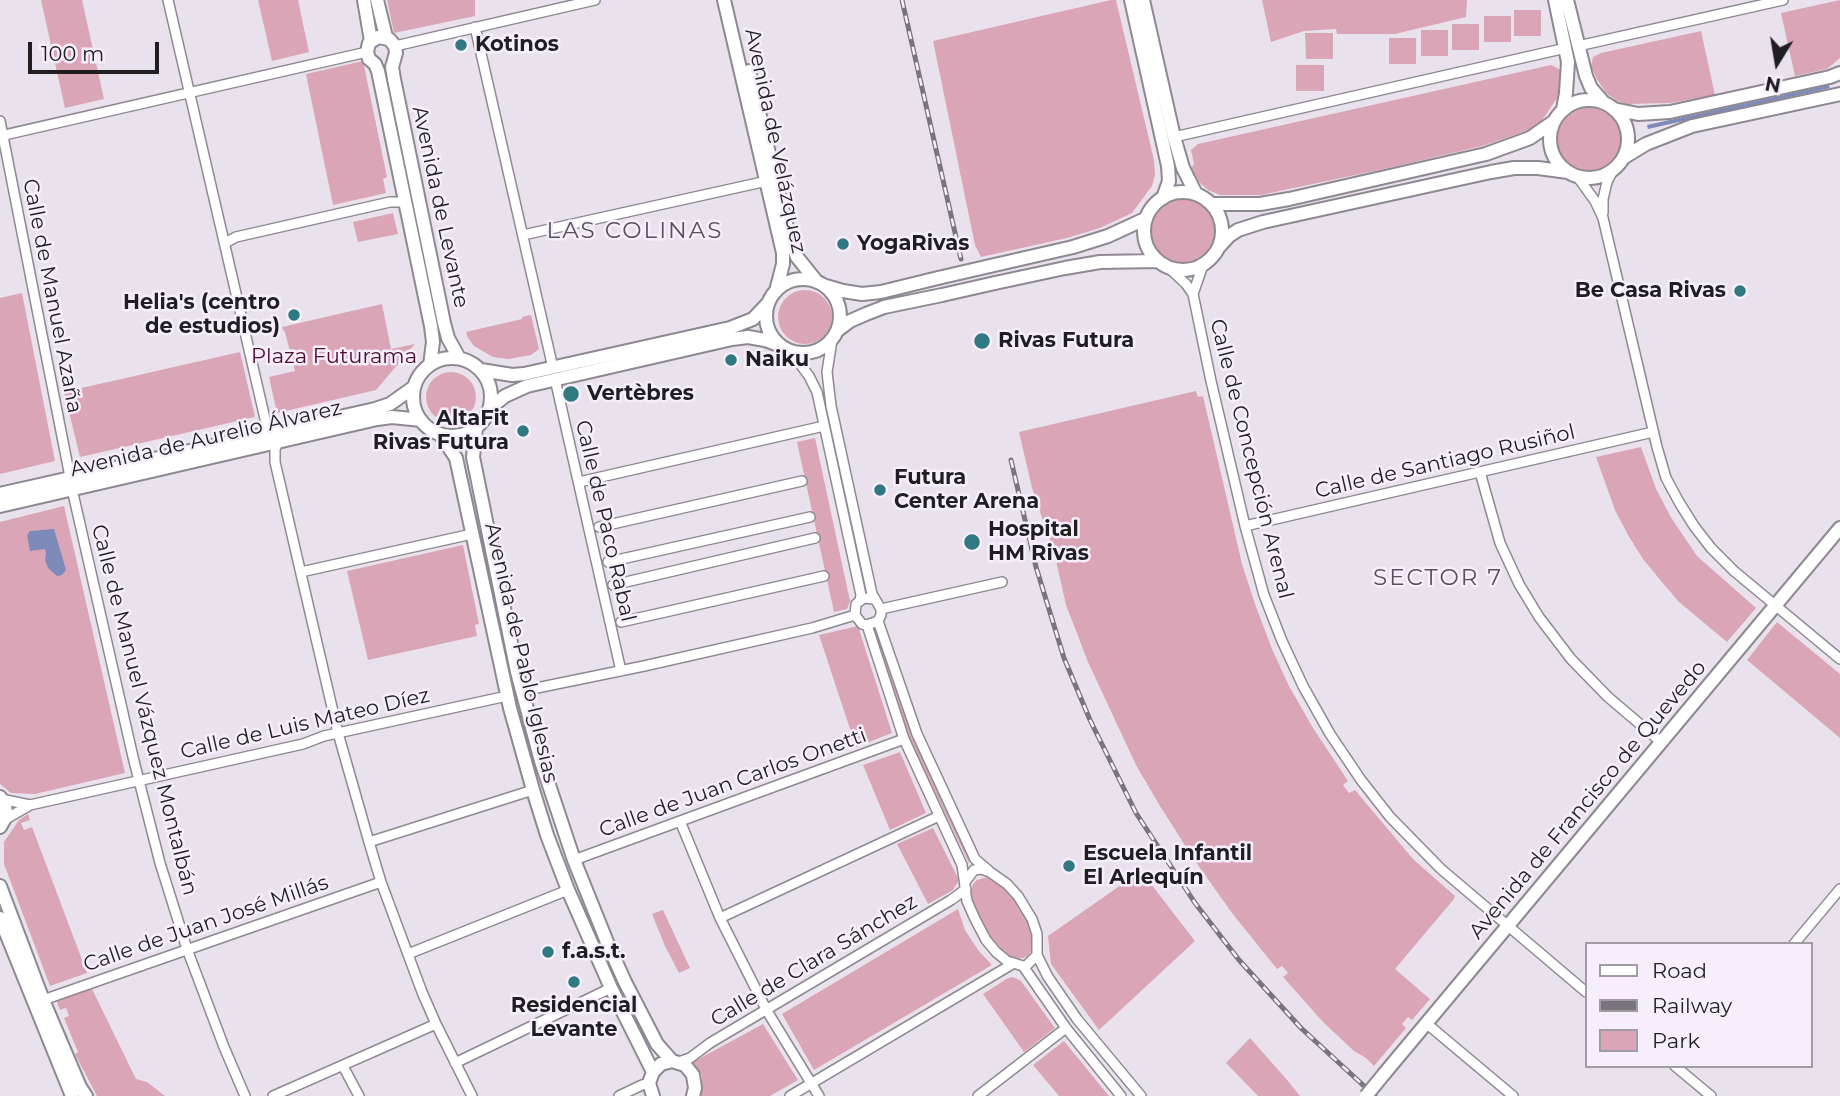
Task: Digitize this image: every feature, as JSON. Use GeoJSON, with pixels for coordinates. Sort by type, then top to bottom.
{"type":"FeatureCollection","features":[{"type":"Feature","properties":{"kind":"street"},"geometry":{"type":"LineString","coordinates":[[169,0],[266,423],[276,438],[275,462],[338,733],[369,842],[408,954],[436,1024],[472,1096]]}},
{"type":"Feature","properties":{"kind":"street"},"geometry":{"type":"LineString","coordinates":[[364,0],[369,59],[375,64],[385,65],[391,48]]}},
{"type":"Feature","properties":{"kind":"street","name":"Avenida de Levante"},"geometry":{"type":"LineString","coordinates":[[377,0],[391,48],[394,79],[444,323],[448,338],[459,358]]}},
{"type":"Feature","properties":{"kind":"street"},"geometry":{"type":"LineString","coordinates":[[391,48],[595,0]]}},
{"type":"Feature","properties":{"kind":"street","name":"Avenida de Velázquez"},"geometry":{"type":"LineString","coordinates":[[724,0],[783,253],[783,264],[772,296]]}},
{"type":"Feature","properties":{"kind":"street","name":"Avenida de Velázquez"},"geometry":{"type":"LineString","coordinates":[[732,0],[789,236],[797,257],[820,283]]}},
{"type":"Feature","properties":{"kind":"street"},"geometry":{"type":"LineString","coordinates":[[1132,0],[1168,166],[1169,181],[1163,198]]}},
{"type":"Feature","properties":{"kind":"street"},"geometry":{"type":"LineString","coordinates":[[1143,0],[1174,137],[1187,179],[1196,194],[1211,204],[1219,217],[1222,226],[1219,247]]}},
{"type":"Feature","properties":{"kind":"street"},"geometry":{"type":"LineString","coordinates":[[1555,0],[1591,88],[1621,117],[1627,129],[1627,147],[1607,182],[1603,218]]}},
{"type":"Feature","properties":{"kind":"street"},"geometry":{"type":"LineString","coordinates":[[1563,109],[1572,47],[1567,0]]}},
{"type":"Feature","properties":{"kind":"street"},"geometry":{"type":"LineString","coordinates":[[1174,137],[1783,0]]}},
{"type":"Feature","properties":{"kind":"street","name":"Calle de Paco Rabal"},"geometry":{"type":"LineString","coordinates":[[475,27],[621,671]]}},
{"type":"Feature","properties":{"kind":"street"},"geometry":{"type":"LineString","coordinates":[[1,135],[189,93],[369,46],[378,37],[391,48]]}},
{"type":"Feature","properties":{"kind":"street","name":"Avenida de Levante"},"geometry":{"type":"LineString","coordinates":[[375,64],[431,326],[433,342],[430,365]]}},
{"type":"Feature","properties":{"kind":"street"},"geometry":{"type":"LineString","coordinates":[[1211,204],[1260,204],[1486,154],[1530,138],[1553,121],[1563,109],[1580,101],[1593,100],[1638,114],[1670,112],[1840,73]]}},
{"type":"Feature","properties":{"kind":"street"},"geometry":{"type":"LineString","coordinates":[[1622,158],[1646,144],[1692,126],[1840,94]]}},
{"type":"Feature","properties":{"kind":"street","name":"Calle de Manuel Azaña"},"geometry":{"type":"LineString","coordinates":[[0,121],[71,483]]}},
{"type":"Feature","properties":{"kind":"street"},"geometry":{"type":"LineString","coordinates":[[1553,121],[1550,147],[1558,163],[1573,174],[1595,201],[1603,218],[1653,432],[1667,478],[1694,526],[1711,548],[1734,571],[1840,659]]}},
{"type":"Feature","properties":{"kind":"street"},"geometry":{"type":"LineString","coordinates":[[1196,194],[1178,192],[1163,198],[1151,208],[1145,219],[1144,241],[1149,252],[1156,261],[1169,268],[1192,270],[1203,265],[1213,257],[1229,236],[1238,230],[1263,222],[1514,168],[1538,168],[1595,177],[1613,170]]}},
{"type":"Feature","properties":{"kind":"street"},"geometry":{"type":"LineString","coordinates":[[523,235],[767,181]]}},
{"type":"Feature","properties":{"kind":"street"},"geometry":{"type":"LineString","coordinates":[[225,243],[236,237],[390,202],[405,202]]}},
{"type":"Feature","properties":{"kind":"street"},"geometry":{"type":"LineString","coordinates":[[490,408],[505,396],[554,374],[730,328],[753,318],[785,284],[795,280],[806,279],[862,294],[881,292],[1073,247],[1108,236],[1145,219]]}},
{"type":"Feature","properties":{"kind":"street"},"geometry":{"type":"LineString","coordinates":[[481,370],[512,375],[554,374],[737,338],[765,340],[786,349],[809,353],[820,350],[850,321],[875,310],[1065,268],[1100,262],[1156,261]]}},
{"type":"Feature","properties":{"kind":"street","name":"Calle de Concepción Arenal"},"geometry":{"type":"LineString","coordinates":[[1193,294],[1203,265]]}},
{"type":"Feature","properties":{"kind":"street","name":"Calle de Concepción Arenal"},"geometry":{"type":"LineString","coordinates":[[1169,268],[1193,294],[1245,526],[1264,595],[1303,686],[1361,780],[1390,817],[1441,869],[1584,990]]}},
{"type":"Feature","properties":{"kind":"street"},"geometry":{"type":"LineString","coordinates":[[820,283],[833,293],[839,305],[841,318],[828,372],[828,389],[874,599],[881,609],[878,621],[867,625]]}},
{"type":"Feature","properties":{"kind":"street"},"geometry":{"type":"LineString","coordinates":[[772,296],[766,314],[767,326],[773,338],[809,376],[817,392],[860,600]]}},
{"type":"Feature","properties":{"kind":"street"},"geometry":{"type":"LineString","coordinates":[[459,358],[481,370],[491,387],[490,408],[476,428],[465,434],[440,434],[421,420],[414,406],[414,387],[423,371],[430,365],[439,360],[459,358]]}},
{"type":"Feature","properties":{"kind":"street","name":"Avenida de Aurelio Álvarez"},"geometry":{"type":"LineString","coordinates":[[276,438],[390,404],[414,387]]}},
{"type":"Feature","properties":{"kind":"street","name":"Avenida de Aurelio Álvarez"},"geometry":{"type":"LineString","coordinates":[[0,494],[71,483],[377,419],[392,417],[421,420]]}},
{"type":"Feature","properties":{"kind":"street"},"geometry":{"type":"LineString","coordinates":[[579,482],[824,426]]}},
{"type":"Feature","properties":{"kind":"street","name":"Avenida de Pablo Iglesias"},"geometry":{"type":"LineString","coordinates":[[476,428],[473,457],[522,691],[541,761],[574,860],[625,982],[657,1044],[676,1062],[690,1070],[695,1088],[693,1095]]}},
{"type":"Feature","properties":{"kind":"street","name":"Calle de Santiago Rusiñol"},"geometry":{"type":"LineString","coordinates":[[1245,526],[1653,432]]}},
{"type":"Feature","properties":{"kind":"street","name":"Avenida de Pablo Iglesias"},"geometry":{"type":"LineString","coordinates":[[440,434],[456,458],[507,696],[533,790],[568,890],[651,1084]]}},
{"type":"Feature","properties":{"kind":"street"},"geometry":{"type":"LineString","coordinates":[[1479,472],[1500,543],[1519,584],[1539,617],[1571,659],[1608,697],[1661,743]]}},
{"type":"Feature","properties":{"kind":"street"},"geometry":{"type":"LineString","coordinates":[[599,527],[802,481]]}},
{"type":"Feature","properties":{"kind":"street","name":"Avenida de Aurelio Álvarez"},"geometry":{"type":"LineString","coordinates":[[0,506],[71,483]]}},
{"type":"Feature","properties":{"kind":"street","name":"Calle de Manuel Vázquez Montalbán"},"geometry":{"type":"LineString","coordinates":[[71,483],[160,863],[187,949],[245,1096]]}},
{"type":"Feature","properties":{"kind":"street"},"geometry":{"type":"LineString","coordinates":[[608,562],[810,517]]}},
{"type":"Feature","properties":{"kind":"street","name":"Avenida de Francisco de Quevedo"},"geometry":{"type":"LineString","coordinates":[[1366,1096],[1840,527]]}},
{"type":"Feature","properties":{"kind":"street"},"geometry":{"type":"LineString","coordinates":[[301,572],[472,534]]}},
{"type":"Feature","properties":{"kind":"street"},"geometry":{"type":"LineString","coordinates":[[613,585],[815,538]]}},
{"type":"Feature","properties":{"kind":"street"},"geometry":{"type":"LineString","coordinates":[[621,622],[824,576]]}},
{"type":"Feature","properties":{"kind":"street"},"geometry":{"type":"LineString","coordinates":[[881,609],[1002,582]]}},
{"type":"Feature","properties":{"kind":"street"},"geometry":{"type":"LineString","coordinates":[[874,599],[860,600],[856,604],[855,615],[857,620],[867,625],[904,739],[962,865],[967,901],[986,940],[1007,961],[1018,965],[1121,1096]]}},
{"type":"Feature","properties":{"kind":"street"},"geometry":{"type":"LineString","coordinates":[[522,691],[811,628],[855,615]]}},
{"type":"Feature","properties":{"kind":"street"},"geometry":{"type":"LineString","coordinates":[[878,621],[920,741],[975,859],[1018,896],[1032,919],[1037,934],[1037,956],[1048,977],[1077,1019],[1141,1096]]}},
{"type":"Feature","properties":{"kind":"street","name":"Calle de Luis Mateo Díez"},"geometry":{"type":"LineString","coordinates":[[2,823],[30,805],[507,696]]}},
{"type":"Feature","properties":{"kind":"street","name":"Calle de Juan Carlos Onetti"},"geometry":{"type":"LineString","coordinates":[[574,860],[904,739]]}},
{"type":"Feature","properties":{"kind":"street"},"geometry":{"type":"LineString","coordinates":[[369,842],[533,790]]}},
{"type":"Feature","properties":{"kind":"street"},"geometry":{"type":"LineString","coordinates":[[1,798],[5,806],[2,823]]}},
{"type":"Feature","properties":{"kind":"street","name":"Calle de Luis Mateo Díez"},"geometry":{"type":"LineString","coordinates":[[1,798],[30,805]]}},
{"type":"Feature","properties":{"kind":"street"},"geometry":{"type":"LineString","coordinates":[[720,918],[939,816]]}},
{"type":"Feature","properties":{"kind":"street"},"geometry":{"type":"LineString","coordinates":[[680,821],[720,918],[767,1011],[819,1096]]}},
{"type":"Feature","properties":{"kind":"street","name":"Calle de Clara Sánchez"},"geometry":{"type":"LineString","coordinates":[[676,1062],[690,1058],[710,1043],[951,900],[966,886],[974,870],[990,872]]}},
{"type":"Feature","properties":{"kind":"street","name":"Calle de Juan José Millás"},"geometry":{"type":"LineString","coordinates":[[43,1000],[382,882]]}},
{"type":"Feature","properties":{"kind":"street"},"geometry":{"type":"LineString","coordinates":[[0,886],[43,1000],[86,1096]]}},
{"type":"Feature","properties":{"kind":"street"},"geometry":{"type":"LineString","coordinates":[[408,954],[568,890]]}},
{"type":"Feature","properties":{"kind":"street"},"geometry":{"type":"LineString","coordinates":[[1796,942],[1840,890]]}},
{"type":"Feature","properties":{"kind":"street"},"geometry":{"type":"LineString","coordinates":[[0,918],[72,1096]]}},
{"type":"Feature","properties":{"kind":"street"},"geometry":{"type":"LineString","coordinates":[[790,1096],[1037,956]]}},
{"type":"Feature","properties":{"kind":"street"},"geometry":{"type":"LineString","coordinates":[[455,1063],[611,988]]}},
{"type":"Feature","properties":{"kind":"street"},"geometry":{"type":"LineString","coordinates":[[1426,1023],[1513,1096]]}},
{"type":"Feature","properties":{"kind":"street"},"geometry":{"type":"LineString","coordinates":[[273,1096],[436,1024]]}},
{"type":"Feature","properties":{"kind":"street"},"geometry":{"type":"LineString","coordinates":[[978,1096],[1066,1028]]}},
{"type":"Feature","properties":{"kind":"street"},"geometry":{"type":"LineString","coordinates":[[619,1096],[642,1085],[651,1084],[661,1064],[676,1062]]}},
{"type":"Feature","properties":{"kind":"street"},"geometry":{"type":"LineString","coordinates":[[343,1066],[359,1096]]}},
{"type":"Feature","properties":{"kind":"street"},"geometry":{"type":"LineString","coordinates":[[1687,1070],[1711,1096]]}},
{"type":"Feature","properties":{"kind":"green space"},"geometry":{"type":"Polygon","coordinates":[[[41,0],[82,0],[104,99],[65,108],[41,0]]]}},
{"type":"Feature","properties":{"kind":"green space"},"geometry":{"type":"Polygon","coordinates":[[[258,0],[298,0],[309,52],[272,61],[258,0]]]}},
{"type":"Feature","properties":{"kind":"green space"},"geometry":{"type":"Polygon","coordinates":[[[387,0],[475,0],[475,16],[394,33],[387,0]]]}},
{"type":"Feature","properties":{"kind":"green space"},"geometry":{"type":"Polygon","coordinates":[[[1116,0],[1154,160],[1155,175],[1152,186],[1132,213],[1100,228],[981,257],[975,245],[933,41],[1116,0]]]}},
{"type":"Feature","properties":{"kind":"green space"},"geometry":{"type":"Polygon","coordinates":[[[1262,0],[1467,0],[1466,17],[1395,34],[1337,34],[1336,29],[1304,31],[1271,42],[1262,0]]]}},
{"type":"Feature","properties":{"kind":"green space"},"geometry":{"type":"Polygon","coordinates":[[[1840,0],[1840,58],[1827,69],[1795,76],[1781,13],[1840,0]]]}},
{"type":"Feature","properties":{"kind":"green space"},"geometry":{"type":"Polygon","coordinates":[[[1514,10],[1541,10],[1541,36],[1514,36],[1514,10]]]}},
{"type":"Feature","properties":{"kind":"green space"},"geometry":{"type":"Polygon","coordinates":[[[1484,16],[1511,16],[1511,42],[1484,42],[1484,16]]]}},
{"type":"Feature","properties":{"kind":"green space"},"geometry":{"type":"Polygon","coordinates":[[[1452,24],[1479,24],[1479,50],[1452,50],[1452,24]]]}},
{"type":"Feature","properties":{"kind":"green space"},"geometry":{"type":"Polygon","coordinates":[[[1421,30],[1448,30],[1448,56],[1421,56],[1421,30]]]}},
{"type":"Feature","properties":{"kind":"green space"},"geometry":{"type":"Polygon","coordinates":[[[1701,31],[1715,95],[1670,103],[1628,104],[1617,101],[1606,93],[1591,66],[1593,57],[1601,53],[1701,31]]]}},
{"type":"Feature","properties":{"kind":"green space"},"geometry":{"type":"Polygon","coordinates":[[[1305,33],[1333,33],[1333,59],[1306,59],[1305,33]]]}},
{"type":"Feature","properties":{"kind":"green space"},"geometry":{"type":"Polygon","coordinates":[[[1389,38],[1416,38],[1416,64],[1389,64],[1389,38]]]}},
{"type":"Feature","properties":{"kind":"green space"},"geometry":{"type":"Polygon","coordinates":[[[363,61],[387,177],[383,179],[386,193],[333,205],[306,74],[363,61]]]}},
{"type":"Feature","properties":{"kind":"green space"},"geometry":{"type":"Polygon","coordinates":[[[1296,65],[1324,65],[1324,91],[1296,91],[1296,65]]]}},
{"type":"Feature","properties":{"kind":"green space"},"geometry":{"type":"Polygon","coordinates":[[[1551,65],[1561,70],[1561,82],[1557,98],[1541,122],[1531,129],[1486,145],[1261,195],[1220,195],[1199,182],[1191,168],[1194,164],[1191,150],[1198,144],[1551,65]]]}},
{"type":"Feature","properties":{"kind":"green space"},"geometry":{"type":"Polygon","coordinates":[[[1583,108],[1595,108],[1612,117],[1619,128],[1619,152],[1612,163],[1595,172],[1583,172],[1571,167],[1562,158],[1557,146],[1557,134],[1562,122],[1571,113],[1583,108]]]}},
{"type":"Feature","properties":{"kind":"green space"},"geometry":{"type":"Polygon","coordinates":[[[1183,199],[1196,202],[1206,209],[1213,219],[1216,232],[1213,245],[1206,255],[1196,262],[1183,265],[1170,262],[1160,255],[1153,245],[1150,232],[1153,219],[1160,209],[1170,202],[1183,199]]]}},
{"type":"Feature","properties":{"kind":"green space"},"geometry":{"type":"Polygon","coordinates":[[[393,213],[398,234],[358,242],[353,222],[393,213]]]}},
{"type":"Feature","properties":{"kind":"green space"},"geometry":{"type":"Polygon","coordinates":[[[805,290],[824,298],[832,317],[824,336],[805,344],[786,336],[778,317],[786,298],[805,290]]]}},
{"type":"Feature","properties":{"kind":"green space"},"geometry":{"type":"Polygon","coordinates":[[[22,293],[55,461],[0,474],[0,298],[22,293]]]}},
{"type":"Feature","properties":{"kind":"green space","name":"Plaza Futurama"},"geometry":{"type":"Polygon","coordinates":[[[382,304],[391,349],[415,344],[376,390],[277,413],[269,377],[295,371],[282,327],[382,304]]]}},
{"type":"Feature","properties":{"kind":"green space"},"geometry":{"type":"Polygon","coordinates":[[[531,315],[539,349],[531,355],[509,359],[493,357],[474,346],[466,332],[522,319],[531,315]]]}},
{"type":"Feature","properties":{"kind":"green space"},"geometry":{"type":"Polygon","coordinates":[[[240,352],[255,417],[80,457],[64,392],[240,352]]]}},
{"type":"Feature","properties":{"kind":"green space"},"geometry":{"type":"Polygon","coordinates":[[[451,372],[469,379],[476,397],[469,415],[451,422],[433,415],[426,397],[433,379],[451,372]]]}},
{"type":"Feature","properties":{"kind":"green space"},"geometry":{"type":"Polygon","coordinates":[[[1196,391],[1198,397],[1203,396],[1242,564],[1272,649],[1289,686],[1348,781],[1343,785],[1349,793],[1355,790],[1413,859],[1455,896],[1395,969],[1430,999],[1412,1020],[1408,1017],[1402,1024],[1406,1028],[1374,1066],[1323,1022],[1283,977],[1288,973],[1282,966],[1277,969],[1232,913],[1160,806],[1136,765],[1088,662],[1066,605],[1055,556],[1032,488],[1019,432],[1196,391]]]}},
{"type":"Feature","properties":{"kind":"green space"},"geometry":{"type":"Polygon","coordinates":[[[815,438],[850,601],[847,609],[834,612],[797,442],[815,438]]]}},
{"type":"Feature","properties":{"kind":"green space"},"geometry":{"type":"Polygon","coordinates":[[[1641,447],[1656,489],[1697,556],[1756,608],[1727,642],[1679,602],[1661,581],[1643,559],[1615,510],[1596,457],[1641,447]]]}},
{"type":"Feature","properties":{"kind":"green space"},"geometry":{"type":"Polygon","coordinates":[[[64,506],[125,773],[35,794],[11,793],[0,784],[0,522],[64,506]]]}},
{"type":"Feature","properties":{"kind":"green space"},"geometry":{"type":"Polygon","coordinates":[[[463,545],[479,624],[475,625],[477,636],[368,660],[347,571],[463,545]]]}},
{"type":"Feature","properties":{"kind":"green space"},"geometry":{"type":"Polygon","coordinates":[[[1777,622],[1840,674],[1840,738],[1747,660],[1777,622]]]}},
{"type":"Feature","properties":{"kind":"green space"},"geometry":{"type":"Polygon","coordinates":[[[858,626],[892,733],[856,747],[819,635],[858,626]]]}},
{"type":"Feature","properties":{"kind":"green space"},"geometry":{"type":"Polygon","coordinates":[[[872,628],[875,628],[912,736],[970,859],[969,863],[909,738],[872,628]]]}},
{"type":"Feature","properties":{"kind":"green space"},"geometry":{"type":"Polygon","coordinates":[[[900,752],[926,813],[890,830],[863,765],[900,752]]]}},
{"type":"Feature","properties":{"kind":"green space"},"geometry":{"type":"Polygon","coordinates":[[[28,814],[30,820],[21,823],[24,830],[32,827],[87,973],[50,986],[4,864],[4,842],[19,820],[28,814]]]}},
{"type":"Feature","properties":{"kind":"green space"},"geometry":{"type":"Polygon","coordinates":[[[933,828],[959,880],[953,890],[928,904],[897,844],[933,828]]]}},
{"type":"Feature","properties":{"kind":"green space"},"geometry":{"type":"Polygon","coordinates":[[[1141,871],[1195,941],[1099,1030],[1051,964],[1048,936],[1141,871]]]}},
{"type":"Feature","properties":{"kind":"green space"},"geometry":{"type":"Polygon","coordinates":[[[993,878],[1007,890],[1022,908],[1034,944],[1029,955],[1024,958],[1013,959],[1006,954],[990,939],[984,929],[974,907],[971,891],[977,880],[993,878]]]}},
{"type":"Feature","properties":{"kind":"green space"},"geometry":{"type":"Polygon","coordinates":[[[958,909],[965,930],[992,965],[814,1070],[782,1014],[958,909]]]}},
{"type":"Feature","properties":{"kind":"green space"},"geometry":{"type":"Polygon","coordinates":[[[663,910],[690,968],[679,973],[652,914],[663,910]]]}},
{"type":"Feature","properties":{"kind":"green space"},"geometry":{"type":"Polygon","coordinates":[[[1013,977],[1021,981],[1055,1028],[1024,1052],[983,994],[1013,977]]]}},
{"type":"Feature","properties":{"kind":"green space"},"geometry":{"type":"Polygon","coordinates":[[[92,989],[136,1079],[147,1082],[165,1096],[97,1096],[75,1054],[78,1052],[64,1018],[69,1016],[66,1008],[60,1010],[56,1000],[92,989]]]}},
{"type":"Feature","properties":{"kind":"green space"},"geometry":{"type":"Polygon","coordinates":[[[763,1024],[798,1080],[770,1096],[701,1096],[702,1075],[693,1062],[763,1024]]]}},
{"type":"Feature","properties":{"kind":"green space"},"geometry":{"type":"Polygon","coordinates":[[[1250,1038],[1300,1096],[1258,1096],[1226,1063],[1250,1038]]]}},
{"type":"Feature","properties":{"kind":"green space"},"geometry":{"type":"Polygon","coordinates":[[[1064,1041],[1109,1096],[1059,1096],[1033,1065],[1064,1041]]]}},
{"type":"Feature","properties":{"kind":"water"},"geometry":{"type":"Polygon","coordinates":[[[1829,85],[1830,88],[1648,129],[1647,125],[1829,85]]]}},
{"type":"Feature","properties":{"kind":"water"},"geometry":{"type":"Polygon","coordinates":[[[54,529],[66,570],[57,576],[48,568],[45,549],[30,551],[27,535],[30,531],[54,529]]]}},
{"type":"Feature","properties":{"kind":"railway"},"geometry":{"type":"LineString","coordinates":[[902,0],[961,259]]}},
{"type":"Feature","properties":{"kind":"railway"},"geometry":{"type":"LineString","coordinates":[[1011,460],[1036,567],[1064,658],[1090,720],[1136,813],[1195,903],[1239,960],[1301,1028],[1375,1096]]}},
{"type":"Feature","properties":{"kind":"place","name":"Kotinos"},"geometry":{"type":"Point","coordinates":[461,45]}},
{"type":"Feature","properties":{"kind":"place","name":"YogaRivas"},"geometry":{"type":"Point","coordinates":[843,244]}},
{"type":"Feature","properties":{"kind":"place","name":"Be Casa Rivas"},"geometry":{"type":"Point","coordinates":[1740,291]}},
{"type":"Feature","properties":{"kind":"place","name":"Helia's (centro de estudios)"},"geometry":{"type":"Point","coordinates":[294,315]}},
{"type":"Feature","properties":{"kind":"place","name":"Rivas Futura"},"geometry":{"type":"Point","coordinates":[982,341]}},
{"type":"Feature","properties":{"kind":"place","name":"Naiku"},"geometry":{"type":"Point","coordinates":[731,360]}},
{"type":"Feature","properties":{"kind":"place","name":"Vertèbres"},"geometry":{"type":"Point","coordinates":[571,394]}},
{"type":"Feature","properties":{"kind":"place","name":"AltaFit Rivas Futura"},"geometry":{"type":"Point","coordinates":[523,431]}},
{"type":"Feature","properties":{"kind":"place","name":"Futura Center Arena"},"geometry":{"type":"Point","coordinates":[880,490]}},
{"type":"Feature","properties":{"kind":"place","name":"Hospital HM Rivas"},"geometry":{"type":"Point","coordinates":[972,542]}},
{"type":"Feature","properties":{"kind":"place","name":"Escuela Infantil El Arlequín"},"geometry":{"type":"Point","coordinates":[1069,866]}},
{"type":"Feature","properties":{"kind":"place","name":"f.a.s.t."},"geometry":{"type":"Point","coordinates":[548,952]}},
{"type":"Feature","properties":{"kind":"place","name":"Residencial Levante"},"geometry":{"type":"Point","coordinates":[574,982]}},
{"type":"Feature","properties":{"kind":"district","name":"LAS COLINAS"},"geometry":{"type":"Point","coordinates":[635,231]}},
{"type":"Feature","properties":{"kind":"district","name":"SECTOR 7"},"geometry":{"type":"Point","coordinates":[1438,578]}}]}
